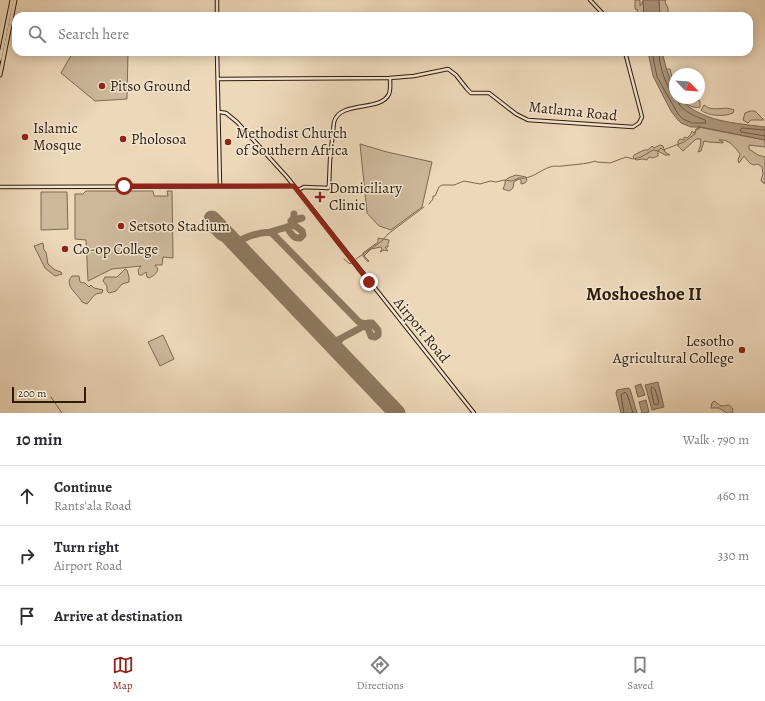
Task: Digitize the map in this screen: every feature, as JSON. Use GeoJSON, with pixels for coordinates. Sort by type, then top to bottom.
{"type":"FeatureCollection","features":[{"type":"Feature","properties":{"kind":"main road"},"geometry":{"type":"LineString","coordinates":[[0,59],[12,0]]}},
{"type":"Feature","properties":{"kind":"main road"},"geometry":{"type":"LineString","coordinates":[[13,12],[15,0]]}},
{"type":"Feature","properties":{"kind":"main road"},"geometry":{"type":"LineString","coordinates":[[0,75],[12,15]]}},
{"type":"Feature","properties":{"kind":"street"},"geometry":{"type":"LineString","coordinates":[[217,0],[217,12]]}},
{"type":"Feature","properties":{"kind":"street"},"geometry":{"type":"LineString","coordinates":[[590,0],[601,12]]}},
{"type":"Feature","properties":{"kind":"street"},"geometry":{"type":"LineString","coordinates":[[217,56],[220,186]]}},
{"type":"Feature","properties":{"kind":"street","name":"Matlama Road"},"geometry":{"type":"LineString","coordinates":[[390,78],[414,76],[448,69],[456,75],[471,93],[489,93],[516,114],[528,120],[633,127],[640,123],[642,117],[626,56]]}},
{"type":"Feature","properties":{"kind":"street"},"geometry":{"type":"LineString","coordinates":[[218,79],[390,78],[389,93],[382,101],[344,111],[336,117],[334,122],[328,188],[304,188],[298,190]]}},
{"type":"Feature","properties":{"kind":"street","name":"Airport Road"},"geometry":{"type":"LineString","coordinates":[[219,112],[226,113],[237,122],[298,190],[474,413]]}},
{"type":"Feature","properties":{"kind":"street"},"geometry":{"type":"LineString","coordinates":[[0,187],[294,186]]}},
{"type":"Feature","properties":{"kind":"shaded area"},"geometry":{"type":"Polygon","coordinates":[[[635,0],[640,0],[640,6],[643,1],[644,12],[637,12],[638,10],[635,9],[635,0]]]}},
{"type":"Feature","properties":{"kind":"shaded area"},"geometry":{"type":"Polygon","coordinates":[[[659,0],[666,0],[665,2],[668,12],[660,12],[659,0]]]}},
{"type":"Feature","properties":{"kind":"shaded area","name":"Pitso Ground"},"geometry":{"type":"Polygon","coordinates":[[[71,56],[128,56],[127,99],[95,101],[61,73],[71,56]]]}},
{"type":"Feature","properties":{"kind":"shaded area"},"geometry":{"type":"Polygon","coordinates":[[[666,69],[669,69],[669,76],[666,69]]]}},
{"type":"Feature","properties":{"kind":"shaded area"},"geometry":{"type":"Polygon","coordinates":[[[686,104],[700,104],[700,107],[686,104]]]}},
{"type":"Feature","properties":{"kind":"shaded area"},"geometry":{"type":"Polygon","coordinates":[[[704,105],[715,109],[726,108],[734,110],[733,113],[730,114],[712,115],[701,110],[704,105]]]}},
{"type":"Feature","properties":{"kind":"shaded area"},"geometry":{"type":"Polygon","coordinates":[[[755,111],[764,120],[751,120],[748,123],[743,120],[745,113],[755,111]]]}},
{"type":"Feature","properties":{"kind":"shaded area"},"geometry":{"type":"Polygon","coordinates":[[[698,127],[765,140],[765,147],[749,145],[749,149],[758,155],[765,157],[765,184],[761,180],[763,174],[762,167],[758,164],[753,165],[748,162],[744,156],[739,163],[738,160],[740,154],[726,141],[719,140],[723,143],[704,141],[701,151],[698,152],[701,139],[696,139],[683,151],[678,146],[678,141],[680,139],[684,140],[684,137],[687,138],[692,131],[694,133],[698,127]]]}},
{"type":"Feature","properties":{"kind":"shaded area"},"geometry":{"type":"Polygon","coordinates":[[[360,144],[387,152],[432,162],[422,207],[391,230],[379,226],[367,213],[360,144]]]}},
{"type":"Feature","properties":{"kind":"shaded area"},"geometry":{"type":"Polygon","coordinates":[[[660,145],[663,146],[665,152],[670,155],[665,155],[658,151],[658,156],[653,158],[649,157],[647,160],[636,160],[633,157],[644,150],[648,150],[652,146],[654,148],[660,145]]]}},
{"type":"Feature","properties":{"kind":"shaded area"},"geometry":{"type":"Polygon","coordinates":[[[516,175],[526,177],[527,180],[525,183],[521,184],[521,180],[519,179],[514,182],[513,188],[509,191],[503,189],[505,181],[516,175]]]}},
{"type":"Feature","properties":{"kind":"shaded area"},"geometry":{"type":"Polygon","coordinates":[[[86,191],[153,191],[154,196],[168,196],[167,191],[172,191],[173,258],[163,257],[162,265],[155,265],[158,269],[155,275],[149,278],[147,277],[146,272],[139,275],[138,270],[141,266],[112,269],[88,281],[86,240],[75,239],[75,194],[83,194],[86,191]]]}},
{"type":"Feature","properties":{"kind":"shaded area"},"geometry":{"type":"Polygon","coordinates":[[[41,192],[67,192],[68,229],[41,230],[41,192]]]}},
{"type":"Feature","properties":{"kind":"shaded area"},"geometry":{"type":"Polygon","coordinates":[[[378,238],[389,240],[388,247],[385,247],[388,251],[384,250],[380,252],[382,249],[381,247],[371,249],[364,256],[369,261],[368,262],[363,256],[363,253],[378,242],[378,238]]]}},
{"type":"Feature","properties":{"kind":"shaded area"},"geometry":{"type":"Polygon","coordinates":[[[43,243],[48,264],[62,274],[55,276],[45,268],[34,246],[43,243]]]}},
{"type":"Feature","properties":{"kind":"shaded area"},"geometry":{"type":"Polygon","coordinates":[[[125,269],[127,270],[129,282],[122,284],[116,291],[109,293],[107,291],[107,286],[103,281],[105,277],[117,277],[125,269]]]}},
{"type":"Feature","properties":{"kind":"shaded area"},"geometry":{"type":"Polygon","coordinates":[[[72,276],[79,276],[80,282],[85,283],[89,287],[91,285],[94,288],[103,290],[102,293],[95,295],[87,304],[82,302],[70,286],[69,283],[72,276]]]}},
{"type":"Feature","properties":{"kind":"shaded area"},"geometry":{"type":"Polygon","coordinates":[[[163,335],[174,359],[160,366],[148,342],[163,335]]]}},
{"type":"Feature","properties":{"kind":"shaded area"},"geometry":{"type":"Polygon","coordinates":[[[714,401],[721,406],[729,405],[733,410],[732,413],[727,413],[719,408],[711,408],[714,401]]]}},
{"type":"Feature","properties":{"kind":"water"},"geometry":{"type":"Polygon","coordinates":[[[643,0],[659,0],[660,12],[644,12],[643,0]]]}},
{"type":"Feature","properties":{"kind":"water"},"geometry":{"type":"Polygon","coordinates":[[[649,56],[663,56],[669,76],[669,104],[686,104],[708,117],[719,120],[765,127],[765,140],[701,127],[691,127],[681,123],[671,111],[653,76],[649,56]]]}},
{"type":"Feature","properties":{"kind":"water"},"geometry":{"type":"Polygon","coordinates":[[[658,382],[664,407],[652,410],[645,385],[658,382]]]}},
{"type":"Feature","properties":{"kind":"water"},"geometry":{"type":"Polygon","coordinates":[[[641,384],[645,395],[638,397],[635,386],[641,384]]]}},
{"type":"Feature","properties":{"kind":"water"},"geometry":{"type":"Polygon","coordinates":[[[630,389],[637,413],[621,413],[616,393],[617,390],[630,389]]]}},
{"type":"Feature","properties":{"kind":"water"},"geometry":{"type":"Polygon","coordinates":[[[646,400],[649,412],[642,413],[639,402],[646,400]]]}},
{"type":"Feature","properties":{"kind":"waterway"},"geometry":{"type":"LineString","coordinates":[[429,204],[439,187],[442,185],[454,185],[464,181],[480,184],[490,181],[512,181],[519,178],[528,178],[552,166],[595,161],[610,163],[626,157],[633,159],[641,157],[653,150],[658,151],[661,148],[663,150],[684,142],[695,134],[696,129],[699,129],[699,126]]}},
{"type":"Feature","properties":{"kind":"waterway"},"geometry":{"type":"LineString","coordinates":[[356,259],[382,241],[388,234],[424,207]]}},
{"type":"Feature","properties":{"kind":"waterway"},"geometry":{"type":"LineString","coordinates":[[344,259],[350,264],[351,263]]}},
{"type":"Feature","properties":{"kind":"waterway"},"geometry":{"type":"LineString","coordinates":[[51,397],[62,413]]}},
{"type":"Feature","properties":{"kind":"taxiway"},"geometry":{"type":"LineString","coordinates":[[294,214],[294,218],[291,221],[302,218]]}},
{"type":"Feature","properties":{"kind":"taxiway"},"geometry":{"type":"LineString","coordinates":[[223,231],[219,222],[214,220],[211,222],[210,227],[219,236],[235,244]]}},
{"type":"Feature","properties":{"kind":"taxiway"},"geometry":{"type":"LineString","coordinates":[[270,232],[294,225],[302,231],[303,235],[300,238],[295,237],[292,235],[289,231],[288,229],[287,227]]}},
{"type":"Feature","properties":{"kind":"taxiway"},"geometry":{"type":"LineString","coordinates":[[241,250],[240,244],[243,239],[261,233],[272,233],[359,322],[366,324]]}},
{"type":"Feature","properties":{"kind":"taxiway"},"geometry":{"type":"LineString","coordinates":[[326,339],[336,341],[364,326],[368,328],[371,336],[375,337],[378,335],[378,330],[372,323],[368,323],[363,326]]}},
{"type":"Feature","properties":{"kind":"taxiway"},"geometry":{"type":"LineString","coordinates":[[338,351],[337,344],[340,340]]}},
{"type":"Feature","properties":{"kind":"runway"},"geometry":{"type":"LineString","coordinates":[[212,219],[397,413]]}},
{"type":"Feature","properties":{"kind":"place","name":"Pitso Ground"},"geometry":{"type":"Point","coordinates":[102,86]}},
{"type":"Feature","properties":{"kind":"place","name":"Islamic Mosque"},"geometry":{"type":"Point","coordinates":[25,137]}},
{"type":"Feature","properties":{"kind":"place","name":"Pholosoa"},"geometry":{"type":"Point","coordinates":[123,139]}},
{"type":"Feature","properties":{"kind":"place","name":"Methodist Church of Southern Africa"},"geometry":{"type":"Point","coordinates":[228,142]}},
{"type":"Feature","properties":{"kind":"place","name":"Domiciliary Clinic"},"geometry":{"type":"Point","coordinates":[320,197]}},
{"type":"Feature","properties":{"kind":"place","name":"Setsoto Stadium"},"geometry":{"type":"Point","coordinates":[121,226]}},
{"type":"Feature","properties":{"kind":"place","name":"Co-op College"},"geometry":{"type":"Point","coordinates":[65,249]}},
{"type":"Feature","properties":{"kind":"place","name":"Lesotho Agricultural College"},"geometry":{"type":"Point","coordinates":[742,350]}},
{"type":"Feature","properties":{"kind":"district","name":"Moshoeshoe II"},"geometry":{"type":"Point","coordinates":[644,293]}},
{"type":"Feature","properties":{"kind":"route"},"geometry":{"type":"LineString","coordinates":[[124,186],[294,186],[309,203],[369,282]]}}]}
